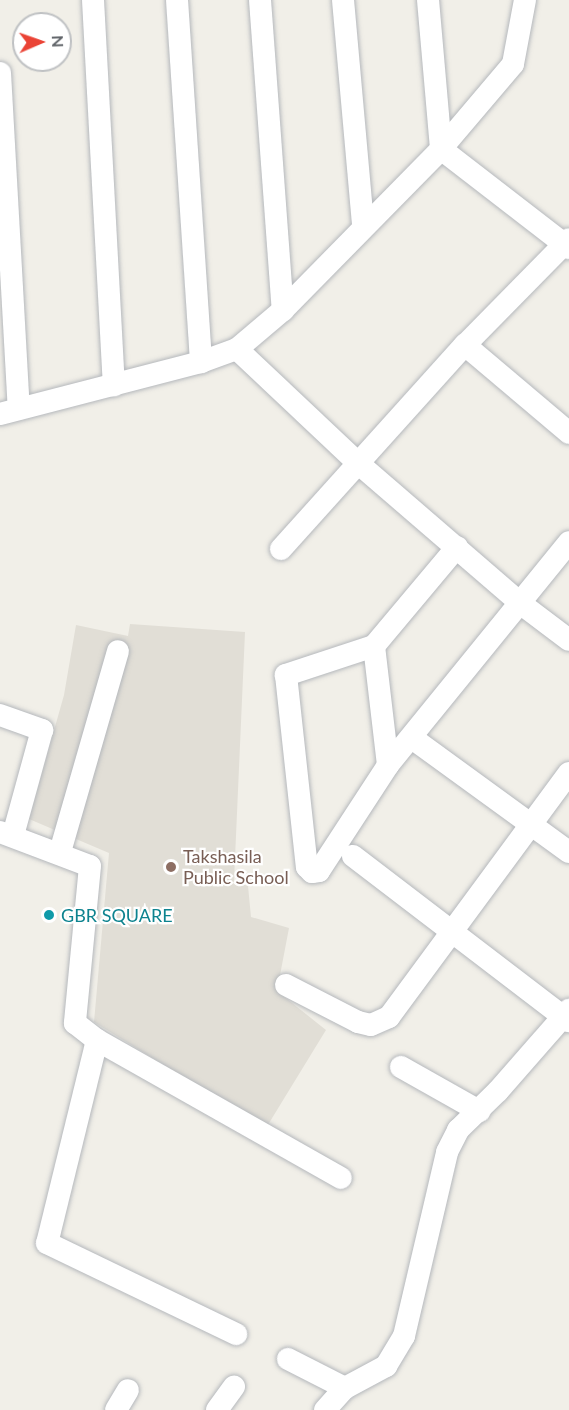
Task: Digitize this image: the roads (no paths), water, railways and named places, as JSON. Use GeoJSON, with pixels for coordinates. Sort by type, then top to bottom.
{"type":"FeatureCollection","features":[{"type":"Feature","properties":{"kind":"street"},"geometry":{"type":"LineString","coordinates":[[93,0],[114,385]]}},
{"type":"Feature","properties":{"kind":"street"},"geometry":{"type":"LineString","coordinates":[[177,0],[201,362]]}},
{"type":"Feature","properties":{"kind":"street"},"geometry":{"type":"LineString","coordinates":[[260,0],[283,310]]}},
{"type":"Feature","properties":{"kind":"street"},"geometry":{"type":"LineString","coordinates":[[344,0],[363,226]]}},
{"type":"Feature","properties":{"kind":"street"},"geometry":{"type":"LineString","coordinates":[[281,549],[465,345],[567,243],[441,149],[428,0]]}},
{"type":"Feature","properties":{"kind":"street"},"geometry":{"type":"LineString","coordinates":[[0,73],[9,411],[201,362],[237,349],[283,310],[441,149],[513,64],[525,0]]}},
{"type":"Feature","properties":{"kind":"street"},"geometry":{"type":"LineString","coordinates":[[465,345],[569,433]]}},
{"type":"Feature","properties":{"kind":"street"},"geometry":{"type":"LineString","coordinates":[[237,349],[358,463],[520,603],[569,640]]}},
{"type":"Feature","properties":{"kind":"street"},"geometry":{"type":"LineString","coordinates":[[457,547],[374,646],[286,675],[307,867],[312,872],[319,871],[388,765],[569,542]]}},
{"type":"Feature","properties":{"kind":"street"},"geometry":{"type":"LineString","coordinates":[[374,646],[388,765]]}},
{"type":"Feature","properties":{"kind":"street"},"geometry":{"type":"LineString","coordinates":[[60,852],[118,651]]}},
{"type":"Feature","properties":{"kind":"street"},"geometry":{"type":"LineString","coordinates":[[0,715],[42,730],[7,833],[60,852],[90,866],[75,1023],[97,1040],[341,1178]]}},
{"type":"Feature","properties":{"kind":"street"},"geometry":{"type":"LineString","coordinates":[[412,738],[569,852]]}},
{"type":"Feature","properties":{"kind":"street"},"geometry":{"type":"LineString","coordinates":[[286,985],[357,1022],[381,1022],[389,1017],[530,822],[569,773]]}},
{"type":"Feature","properties":{"kind":"street"},"geometry":{"type":"LineString","coordinates":[[325,1410],[345,1388],[386,1366],[404,1336],[447,1152],[458,1130],[479,1111],[567,1016],[353,856]]}},
{"type":"Feature","properties":{"kind":"street"},"geometry":{"type":"LineString","coordinates":[[97,1040],[47,1243],[236,1334]]}},
{"type":"Feature","properties":{"kind":"street"},"geometry":{"type":"LineString","coordinates":[[401,1066],[479,1111]]}},
{"type":"Feature","properties":{"kind":"street"},"geometry":{"type":"LineString","coordinates":[[288,1359],[345,1388]]}},
{"type":"Feature","properties":{"kind":"street"},"geometry":{"type":"LineString","coordinates":[[217,1410],[234,1388]]}},
{"type":"Feature","properties":{"kind":"street"},"geometry":{"type":"LineString","coordinates":[[117,1410],[128,1390]]}},
{"type":"Feature","properties":{"kind":"place","name":"Takshasila Public School"},"geometry":{"type":"Point","coordinates":[171,867]}},
{"type":"Feature","properties":{"kind":"place","name":"GBR SQUARE"},"geometry":{"type":"Point","coordinates":[49,915]}}]}
